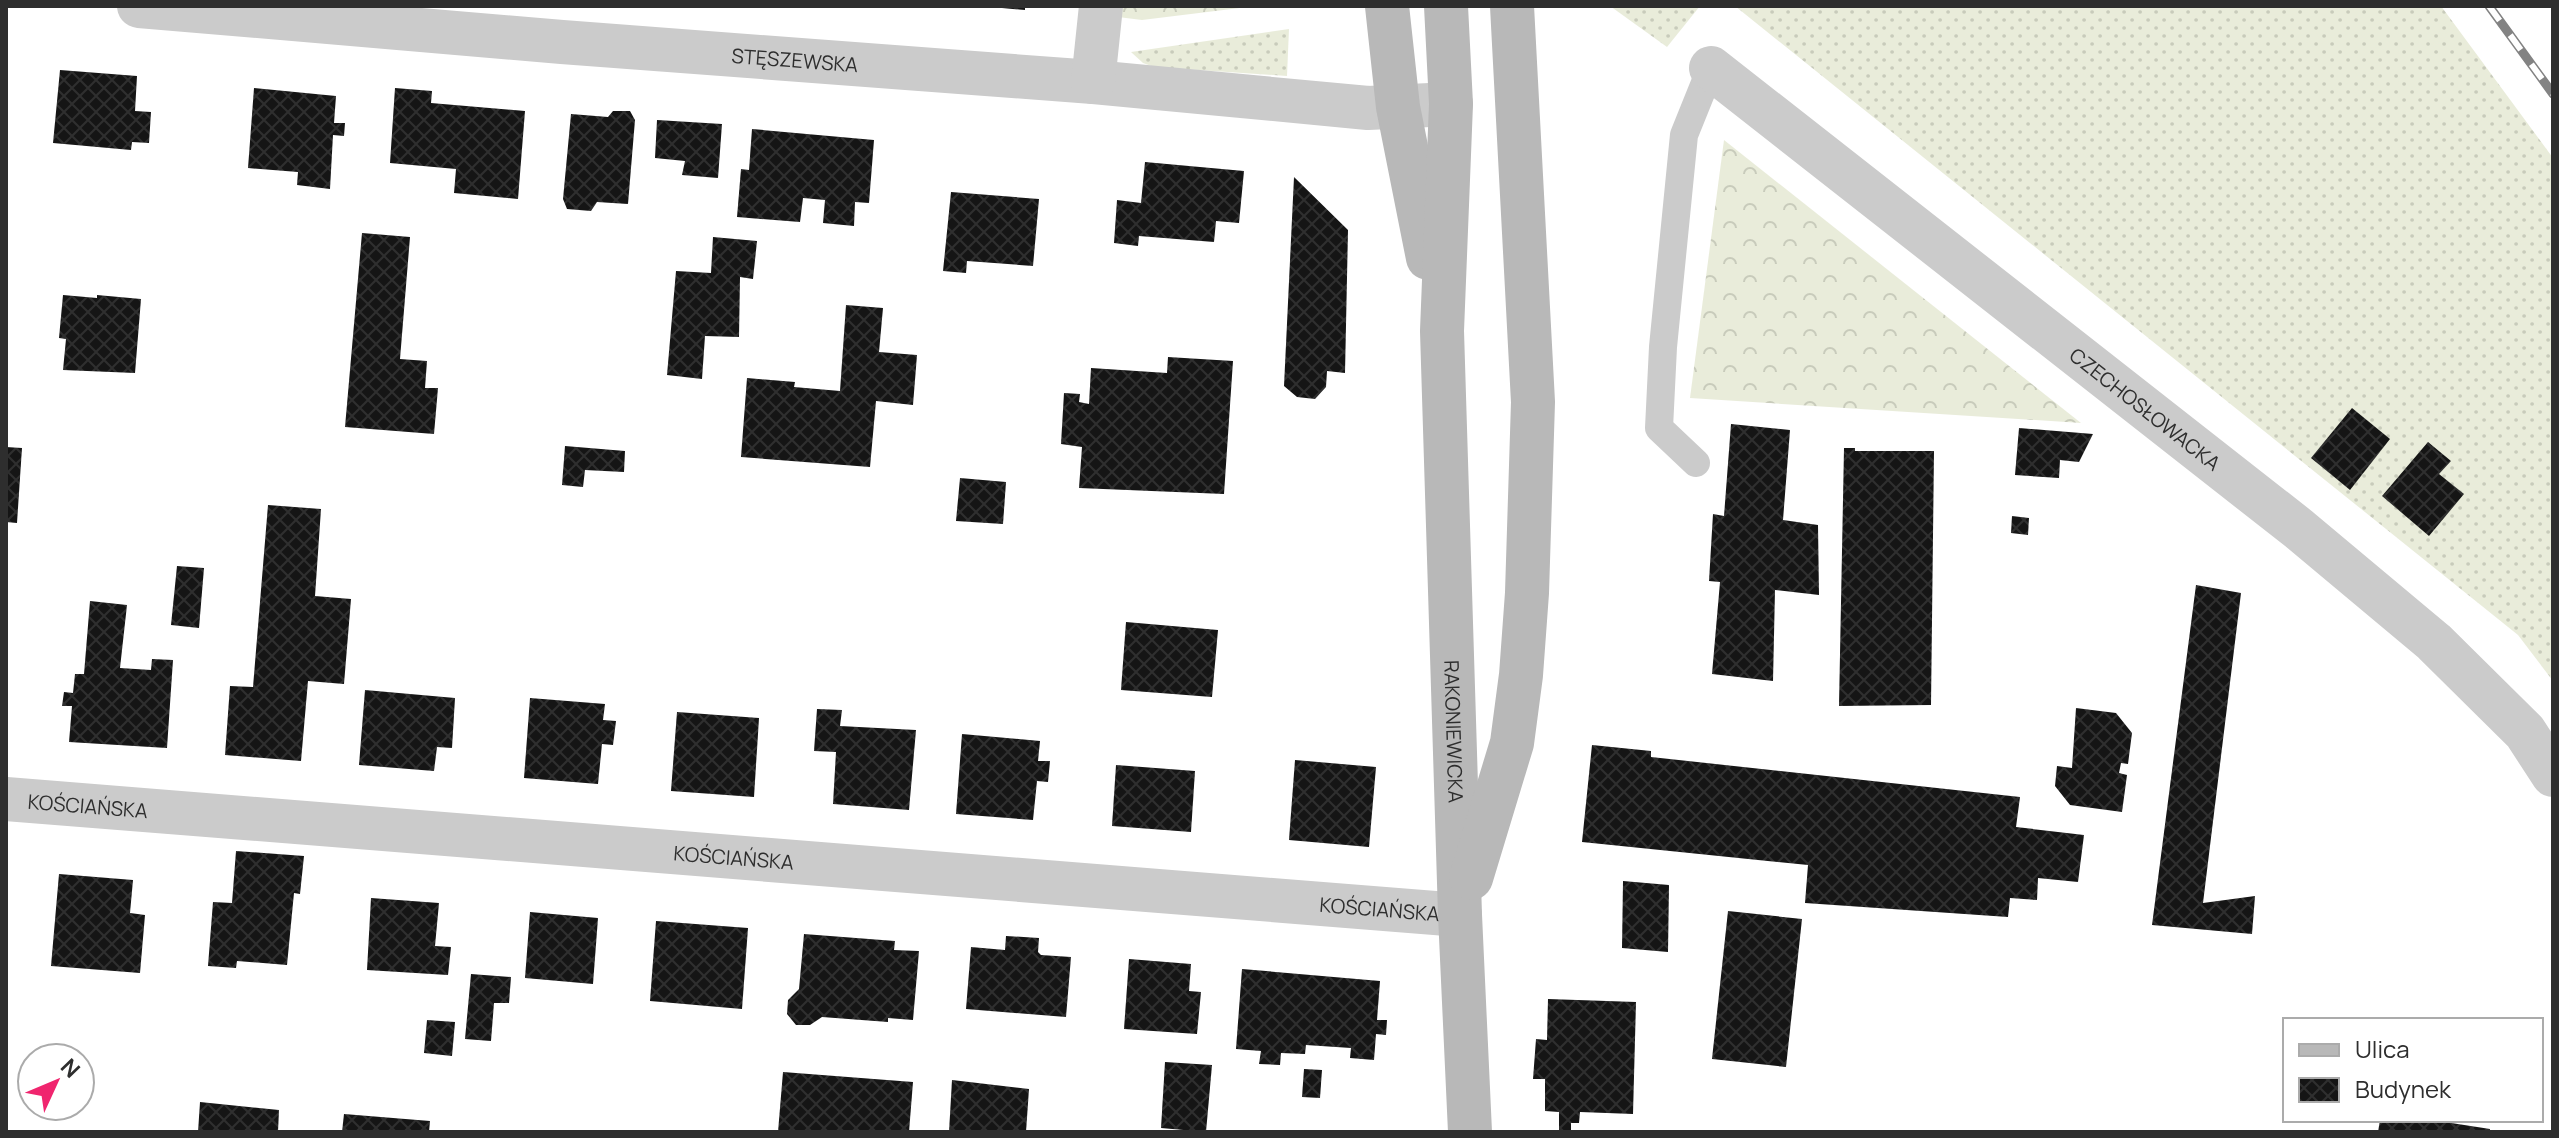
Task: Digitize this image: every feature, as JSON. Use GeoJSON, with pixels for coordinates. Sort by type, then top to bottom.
{"type":"FeatureCollection","features":[{"type":"Feature","properties":{"kind":"street","name":"STĘSZEWSKA"},"geometry":{"type":"LineString","coordinates":[[139,6],[1093,82],[1368,108],[1451,104]]}},
{"type":"Feature","properties":{"kind":"street"},"geometry":{"type":"LineString","coordinates":[[1093,82],[1101,6]]}},
{"type":"Feature","properties":{"kind":"street","name":"RAKONIEWICKA"},"geometry":{"type":"LineString","coordinates":[[1387,6],[1398,107],[1442,331]]}},
{"type":"Feature","properties":{"kind":"street","name":"RAKONIEWICKA"},"geometry":{"type":"LineString","coordinates":[[1446,6],[1451,104],[1442,331],[1460,915],[1470,1132]]}},
{"type":"Feature","properties":{"kind":"street"},"geometry":{"type":"LineString","coordinates":[[1460,915],[1512,743],[1527,593],[1533,402],[1512,6]]}},
{"type":"Feature","properties":{"kind":"street","name":"CZECHOSŁOWACKA"},"geometry":{"type":"LineString","coordinates":[[1711,68],[2299,529],[2423,632],[2525,732],[2553,775]]}},
{"type":"Feature","properties":{"kind":"street","name":"KOŚCIAŃSKA"},"geometry":{"type":"LineString","coordinates":[[6,799],[1460,915]]}},
{"type":"Feature","properties":{"kind":"lane"},"geometry":{"type":"LineString","coordinates":[[1696,463],[1659,428],[1663,347],[1684,135],[1711,68]]}},
{"type":"Feature","properties":{"kind":"green space"},"geometry":{"type":"Polygon","coordinates":[[[1119,6],[1256,6],[1142,20],[1118,17],[1119,6]]]}},
{"type":"Feature","properties":{"kind":"green space"},"geometry":{"type":"Polygon","coordinates":[[[1610,6],[1700,6],[1667,47],[1610,6]]]}},
{"type":"Feature","properties":{"kind":"green space"},"geometry":{"type":"Polygon","coordinates":[[[1735,6],[2441,6],[2553,158],[2553,681],[2518,635],[1735,6]]]}},
{"type":"Feature","properties":{"kind":"green space"},"geometry":{"type":"Polygon","coordinates":[[[1289,29],[1287,76],[1154,67],[1143,63],[1131,52],[1289,29]]]}},
{"type":"Feature","properties":{"kind":"green space"},"geometry":{"type":"Polygon","coordinates":[[[1724,140],[2081,423],[1690,398],[1724,140]]]}},
{"type":"Feature","properties":{"kind":"building"},"geometry":{"type":"Polygon","coordinates":[[[1025,6],[1025,10],[1002,8],[1025,6]]]}},
{"type":"Feature","properties":{"kind":"building"},"geometry":{"type":"Polygon","coordinates":[[[60,70],[137,76],[135,111],[151,112],[149,143],[132,142],[131,150],[53,143],[60,70]]]}},
{"type":"Feature","properties":{"kind":"building"},"geometry":{"type":"Polygon","coordinates":[[[254,88],[336,96],[334,123],[345,123],[344,136],[333,135],[330,189],[297,185],[298,172],[248,168],[254,88]]]}},
{"type":"Feature","properties":{"kind":"building"},"geometry":{"type":"Polygon","coordinates":[[[395,88],[432,91],[431,103],[525,111],[518,199],[454,193],[456,169],[390,163],[395,88]]]}},
{"type":"Feature","properties":{"kind":"building"},"geometry":{"type":"Polygon","coordinates":[[[613,111],[630,111],[635,120],[628,204],[597,202],[591,211],[567,209],[563,199],[571,114],[608,117],[613,111]]]}},
{"type":"Feature","properties":{"kind":"building"},"geometry":{"type":"Polygon","coordinates":[[[657,120],[722,124],[718,178],[682,175],[685,161],[655,158],[657,120]]]}},
{"type":"Feature","properties":{"kind":"building"},"geometry":{"type":"Polygon","coordinates":[[[752,129],[874,140],[869,203],[855,202],[854,226],[823,223],[825,200],[803,198],[800,222],[737,217],[741,169],[749,170],[752,129]]]}},
{"type":"Feature","properties":{"kind":"building"},"geometry":{"type":"Polygon","coordinates":[[[1145,162],[1244,171],[1239,223],[1216,221],[1214,242],[1139,236],[1138,246],[1114,243],[1117,200],[1141,203],[1145,162]]]}},
{"type":"Feature","properties":{"kind":"building"},"geometry":{"type":"Polygon","coordinates":[[[1294,177],[1348,230],[1345,373],[1327,371],[1326,387],[1315,399],[1297,397],[1284,386],[1294,177]]]}},
{"type":"Feature","properties":{"kind":"building"},"geometry":{"type":"Polygon","coordinates":[[[951,192],[1039,199],[1033,266],[967,261],[966,273],[943,271],[951,192]]]}},
{"type":"Feature","properties":{"kind":"building"},"geometry":{"type":"Polygon","coordinates":[[[362,233],[410,237],[400,359],[427,361],[425,388],[438,388],[434,434],[345,427],[362,233]]]}},
{"type":"Feature","properties":{"kind":"building"},"geometry":{"type":"Polygon","coordinates":[[[713,237],[757,241],[753,279],[740,277],[739,337],[705,336],[702,379],[667,375],[676,271],[711,273],[713,237]]]}},
{"type":"Feature","properties":{"kind":"building"},"geometry":{"type":"Polygon","coordinates":[[[63,295],[141,299],[135,373],[63,370],[66,339],[59,338],[63,295]]]}},
{"type":"Feature","properties":{"kind":"building"},"geometry":{"type":"Polygon","coordinates":[[[846,305],[883,308],[879,352],[917,355],[913,405],[876,401],[870,467],[741,457],[747,378],[795,382],[794,387],[840,391],[846,305]]]}},
{"type":"Feature","properties":{"kind":"building"},"geometry":{"type":"Polygon","coordinates":[[[1168,357],[1233,361],[1224,494],[1079,488],[1082,447],[1061,444],[1064,393],[1080,394],[1079,402],[1089,404],[1091,368],[1167,373],[1168,357]]]}},
{"type":"Feature","properties":{"kind":"building"},"geometry":{"type":"Polygon","coordinates":[[[2352,408],[2390,439],[2350,490],[2311,458],[2352,408]]]}},
{"type":"Feature","properties":{"kind":"building"},"geometry":{"type":"Polygon","coordinates":[[[1731,424],[1790,430],[1783,520],[1818,525],[1819,595],[1775,590],[1773,681],[1712,674],[1720,582],[1709,581],[1713,514],[1724,516],[1731,424]]]}},
{"type":"Feature","properties":{"kind":"building"},"geometry":{"type":"Polygon","coordinates":[[[2019,428],[2093,434],[2079,462],[2060,460],[2059,478],[2015,475],[2019,428]]]}},
{"type":"Feature","properties":{"kind":"building"},"geometry":{"type":"Polygon","coordinates":[[[2428,442],[2451,461],[2439,474],[2464,494],[2429,536],[2382,496],[2428,442]]]}},
{"type":"Feature","properties":{"kind":"building"},"geometry":{"type":"Polygon","coordinates":[[[565,446],[625,451],[624,472],[585,470],[583,487],[562,485],[565,446]]]}},
{"type":"Feature","properties":{"kind":"building"},"geometry":{"type":"Polygon","coordinates":[[[6,447],[22,448],[17,523],[6,522],[6,447]]]}},
{"type":"Feature","properties":{"kind":"building"},"geometry":{"type":"Polygon","coordinates":[[[1844,448],[1855,448],[1855,451],[1934,451],[1931,705],[1839,706],[1844,448]]]}},
{"type":"Feature","properties":{"kind":"building"},"geometry":{"type":"Polygon","coordinates":[[[960,478],[1006,482],[1003,524],[956,521],[960,478]]]}},
{"type":"Feature","properties":{"kind":"building"},"geometry":{"type":"Polygon","coordinates":[[[268,505],[321,509],[315,596],[351,599],[344,684],[308,681],[301,761],[225,755],[230,686],[253,687],[268,505]]]}},
{"type":"Feature","properties":{"kind":"building"},"geometry":{"type":"Polygon","coordinates":[[[2012,516],[2029,518],[2028,535],[2011,533],[2012,516]]]}},
{"type":"Feature","properties":{"kind":"building"},"geometry":{"type":"Polygon","coordinates":[[[177,566],[204,568],[199,628],[171,625],[177,566]]]}},
{"type":"Feature","properties":{"kind":"building"},"geometry":{"type":"Polygon","coordinates":[[[2196,585],[2241,593],[2203,903],[2255,896],[2252,934],[2152,925],[2196,585]]]}},
{"type":"Feature","properties":{"kind":"building"},"geometry":{"type":"Polygon","coordinates":[[[90,601],[127,605],[120,668],[151,670],[152,659],[173,660],[167,748],[69,742],[72,706],[62,706],[64,692],[73,693],[75,674],[84,674],[90,601]]]}},
{"type":"Feature","properties":{"kind":"building"},"geometry":{"type":"Polygon","coordinates":[[[1126,622],[1218,630],[1212,697],[1121,690],[1126,622]]]}},
{"type":"Feature","properties":{"kind":"building"},"geometry":{"type":"Polygon","coordinates":[[[365,690],[455,698],[452,748],[437,747],[434,771],[359,765],[365,690]]]}},
{"type":"Feature","properties":{"kind":"building"},"geometry":{"type":"Polygon","coordinates":[[[530,698],[605,704],[603,720],[616,721],[613,745],[602,744],[598,784],[524,778],[530,698]]]}},
{"type":"Feature","properties":{"kind":"building"},"geometry":{"type":"Polygon","coordinates":[[[2076,708],[2116,713],[2132,733],[2128,764],[2121,763],[2119,773],[2127,775],[2122,812],[2070,805],[2055,786],[2057,766],[2072,768],[2076,708]]]}},
{"type":"Feature","properties":{"kind":"building"},"geometry":{"type":"Polygon","coordinates":[[[817,709],[842,710],[840,726],[916,730],[909,810],[833,804],[836,752],[814,751],[817,709]]]}},
{"type":"Feature","properties":{"kind":"building"},"geometry":{"type":"Polygon","coordinates":[[[677,712],[759,718],[754,797],[671,791],[677,712]]]}},
{"type":"Feature","properties":{"kind":"building"},"geometry":{"type":"Polygon","coordinates":[[[962,734],[1040,741],[1038,761],[1050,761],[1048,782],[1037,781],[1033,820],[956,814],[962,734]]]}},
{"type":"Feature","properties":{"kind":"building"},"geometry":{"type":"Polygon","coordinates":[[[1592,745],[1651,751],[1651,757],[2020,797],[2016,827],[2084,835],[2078,882],[2038,878],[2037,900],[2010,898],[2008,917],[1805,903],[1808,865],[1582,842],[1592,745]]]}},
{"type":"Feature","properties":{"kind":"building"},"geometry":{"type":"Polygon","coordinates":[[[1295,760],[1376,767],[1369,847],[1289,840],[1295,760]]]}},
{"type":"Feature","properties":{"kind":"building"},"geometry":{"type":"Polygon","coordinates":[[[1116,765],[1195,771],[1191,832],[1112,826],[1116,765]]]}},
{"type":"Feature","properties":{"kind":"building"},"geometry":{"type":"Polygon","coordinates":[[[236,851],[304,856],[300,894],[294,893],[287,965],[237,961],[236,968],[208,966],[213,902],[232,903],[236,851]]]}},
{"type":"Feature","properties":{"kind":"building"},"geometry":{"type":"Polygon","coordinates":[[[59,874],[133,880],[130,913],[145,915],[140,973],[51,966],[59,874]]]}},
{"type":"Feature","properties":{"kind":"building"},"geometry":{"type":"Polygon","coordinates":[[[1623,881],[1669,885],[1668,952],[1622,948],[1623,881]]]}},
{"type":"Feature","properties":{"kind":"building"},"geometry":{"type":"Polygon","coordinates":[[[371,898],[439,903],[435,946],[451,947],[448,975],[367,970],[371,898]]]}},
{"type":"Feature","properties":{"kind":"building"},"geometry":{"type":"Polygon","coordinates":[[[1728,911],[1802,919],[1786,1067],[1712,1059],[1728,911]]]}},
{"type":"Feature","properties":{"kind":"building"},"geometry":{"type":"Polygon","coordinates":[[[530,912],[598,918],[593,984],[525,978],[530,912]]]}},
{"type":"Feature","properties":{"kind":"building"},"geometry":{"type":"Polygon","coordinates":[[[656,921],[748,928],[742,1009],[650,1001],[656,921]]]}},
{"type":"Feature","properties":{"kind":"building"},"geometry":{"type":"Polygon","coordinates":[[[804,934],[895,941],[894,950],[919,951],[913,1020],[888,1018],[888,1022],[822,1017],[810,1025],[796,1025],[787,1014],[788,1000],[799,989],[804,934]]]}},
{"type":"Feature","properties":{"kind":"building"},"geometry":{"type":"Polygon","coordinates":[[[1006,936],[1039,938],[1038,952],[1041,955],[1071,957],[1066,1017],[966,1009],[971,947],[1005,950],[1006,936]]]}},
{"type":"Feature","properties":{"kind":"building"},"geometry":{"type":"Polygon","coordinates":[[[1129,959],[1191,964],[1189,991],[1201,992],[1197,1034],[1124,1029],[1129,959]]]}},
{"type":"Feature","properties":{"kind":"building"},"geometry":{"type":"Polygon","coordinates":[[[1242,969],[1380,981],[1377,1020],[1387,1020],[1386,1035],[1376,1034],[1374,1060],[1350,1058],[1351,1048],[1306,1045],[1305,1054],[1281,1053],[1280,1065],[1259,1064],[1261,1051],[1236,1049],[1242,969]]]}},
{"type":"Feature","properties":{"kind":"building"},"geometry":{"type":"Polygon","coordinates":[[[471,974],[511,977],[509,1003],[494,1003],[491,1041],[465,1039],[471,974]]]}},
{"type":"Feature","properties":{"kind":"building"},"geometry":{"type":"Polygon","coordinates":[[[1548,999],[1636,1002],[1633,1114],[1580,1112],[1579,1123],[1571,1123],[1571,1132],[1559,1132],[1559,1112],[1545,1111],[1545,1079],[1533,1079],[1536,1039],[1547,1040],[1548,999]]]}},
{"type":"Feature","properties":{"kind":"building"},"geometry":{"type":"Polygon","coordinates":[[[427,1020],[455,1022],[452,1056],[424,1053],[427,1020]]]}},
{"type":"Feature","properties":{"kind":"building"},"geometry":{"type":"Polygon","coordinates":[[[1165,1062],[1212,1065],[1206,1132],[1161,1128],[1165,1062]]]}},
{"type":"Feature","properties":{"kind":"building"},"geometry":{"type":"Polygon","coordinates":[[[1304,1069],[1322,1070],[1320,1098],[1302,1097],[1304,1069]]]}},
{"type":"Feature","properties":{"kind":"building"},"geometry":{"type":"Polygon","coordinates":[[[783,1072],[913,1082],[909,1132],[778,1132],[783,1072]]]}},
{"type":"Feature","properties":{"kind":"building"},"geometry":{"type":"Polygon","coordinates":[[[952,1080],[1029,1089],[1026,1132],[949,1132],[952,1080]]]}},
{"type":"Feature","properties":{"kind":"building"},"geometry":{"type":"Polygon","coordinates":[[[200,1102],[279,1110],[278,1132],[198,1132],[200,1102]]]}},
{"type":"Feature","properties":{"kind":"building"},"geometry":{"type":"Polygon","coordinates":[[[344,1114],[430,1121],[429,1132],[342,1132],[344,1114]]]}},
{"type":"Feature","properties":{"kind":"building"},"geometry":{"type":"Polygon","coordinates":[[[2380,1122],[2445,1122],[2490,1129],[2490,1132],[2378,1132],[2380,1122]]]}},
{"type":"Feature","properties":{"kind":"railway"},"geometry":{"type":"LineString","coordinates":[[2489,6],[2553,94]]}}]}
